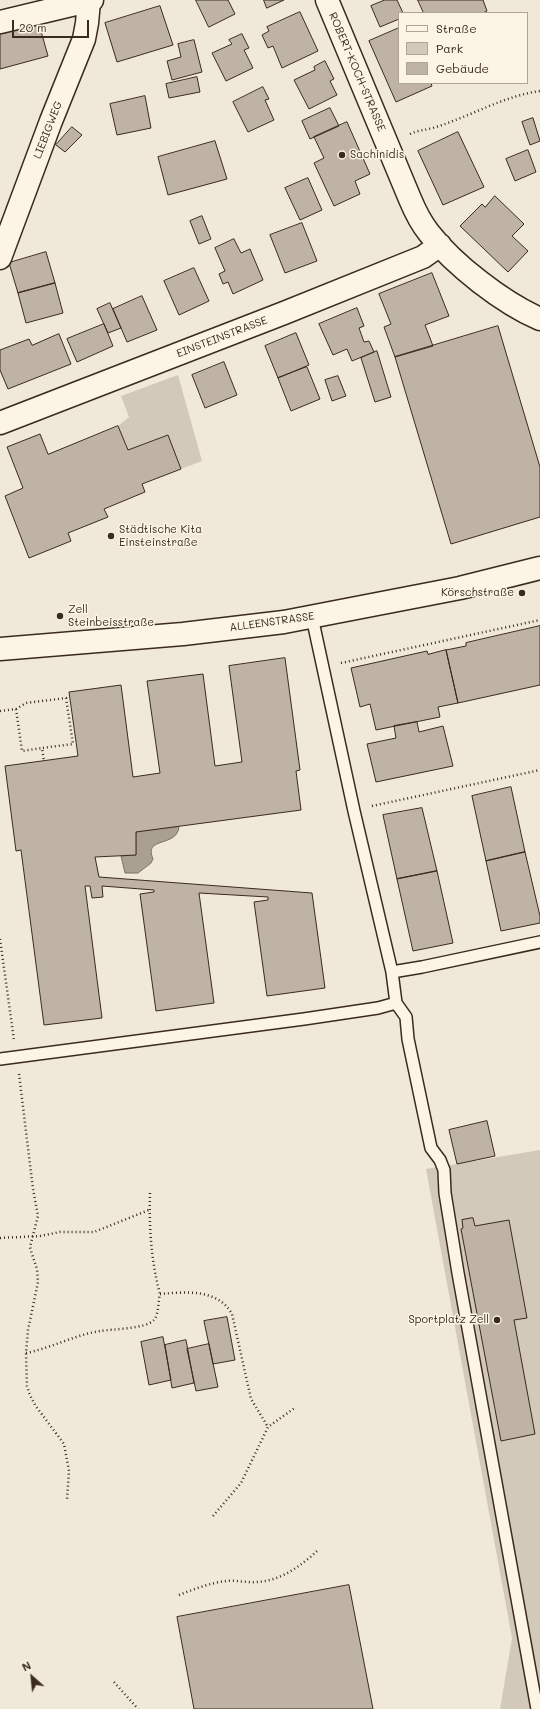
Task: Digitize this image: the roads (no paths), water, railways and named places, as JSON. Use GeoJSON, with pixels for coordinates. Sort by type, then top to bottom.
{"type":"FeatureCollection","features":[{"type":"Feature","properties":{"kind":"street"},"geometry":{"type":"LineString","coordinates":[[0,22],[91,0]]}},
{"type":"Feature","properties":{"kind":"street","name":"LIEBIGWEG"},"geometry":{"type":"LineString","coordinates":[[0,258],[51,121],[84,39],[91,0]]}},
{"type":"Feature","properties":{"kind":"street","name":"ROBERT-KOCH-STRASSE"},"geometry":{"type":"LineString","coordinates":[[327,0],[416,214],[426,230],[463,267],[494,292],[512,304],[540,319]]}},
{"type":"Feature","properties":{"kind":"street","name":"EINSTEINSTRASSE"},"geometry":{"type":"LineString","coordinates":[[0,424],[423,257],[440,245]]}},
{"type":"Feature","properties":{"kind":"street","name":"ALLEENSTRASSE"},"geometry":{"type":"LineString","coordinates":[[0,649],[183,634],[312,617],[460,588],[540,568]]}},
{"type":"Feature","properties":{"kind":"lane"},"geometry":{"type":"LineString","coordinates":[[312,617],[354,811],[392,972],[396,1003],[406,1017],[408,1039],[431,1148],[440,1160],[444,1170],[445,1193],[458,1273],[537,1709]]}},
{"type":"Feature","properties":{"kind":"lane"},"geometry":{"type":"LineString","coordinates":[[392,972],[540,942]]}},
{"type":"Feature","properties":{"kind":"lane"},"geometry":{"type":"LineString","coordinates":[[0,1059],[318,1017],[378,1008],[396,1003]]}},
{"type":"Feature","properties":{"kind":"place","name":"Sachinidis"},"geometry":{"type":"Point","coordinates":[342,155]}},
{"type":"Feature","properties":{"kind":"place","name":"Städtische Kita Einsteinstraße"},"geometry":{"type":"Point","coordinates":[111,536]}},
{"type":"Feature","properties":{"kind":"place","name":"Körschstraße"},"geometry":{"type":"Point","coordinates":[522,593]}},
{"type":"Feature","properties":{"kind":"place","name":"Zell Steinbeisstraße"},"geometry":{"type":"Point","coordinates":[60,616]}},
{"type":"Feature","properties":{"kind":"place","name":"Sportplatz Zell"},"geometry":{"type":"Point","coordinates":[497,1320]}}]}
